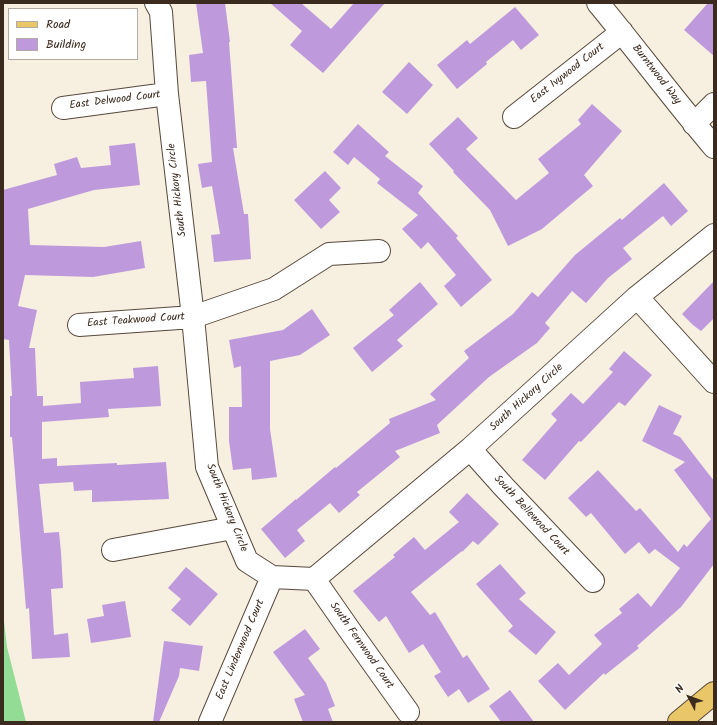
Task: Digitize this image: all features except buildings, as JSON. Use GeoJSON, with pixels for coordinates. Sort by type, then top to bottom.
{"type":"FeatureCollection","features":[{"type":"Feature","properties":{"kind":"main road"},"geometry":{"type":"LineString","coordinates":[[679,722],[714,693]]}},
{"type":"Feature","properties":{"kind":"street","name":"South Hickory Circle"},"geometry":{"type":"LineString","coordinates":[[156,3],[161,12],[167,94],[193,317],[208,467],[247,561],[272,577],[314,579],[470,449],[637,297],[714,235]]}},
{"type":"Feature","properties":{"kind":"street","name":"Burntwood Way"},"geometry":{"type":"LineString","coordinates":[[598,3],[714,147]]}},
{"type":"Feature","properties":{"kind":"street","name":"East Ivywood Court"},"geometry":{"type":"LineString","coordinates":[[514,117],[622,32]]}},
{"type":"Feature","properties":{"kind":"street","name":"East Delwood Court"},"geometry":{"type":"LineString","coordinates":[[63,108],[167,94]]}},
{"type":"Feature","properties":{"kind":"street"},"geometry":{"type":"LineString","coordinates":[[694,124],[714,104]]}},
{"type":"Feature","properties":{"kind":"street","name":"East Teakwood Court"},"geometry":{"type":"LineString","coordinates":[[79,325],[193,317],[274,289],[329,254],[379,251]]}},
{"type":"Feature","properties":{"kind":"street"},"geometry":{"type":"LineString","coordinates":[[637,297],[714,382]]}},
{"type":"Feature","properties":{"kind":"street","name":"South Bellewood Court"},"geometry":{"type":"LineString","coordinates":[[470,449],[593,581]]}},
{"type":"Feature","properties":{"kind":"street"},"geometry":{"type":"LineString","coordinates":[[113,550],[233,528]]}},
{"type":"Feature","properties":{"kind":"street","name":"East Lindenwood Court"},"geometry":{"type":"LineString","coordinates":[[210,722],[272,577]]}},
{"type":"Feature","properties":{"kind":"street","name":"South Fernwood Court"},"geometry":{"type":"LineString","coordinates":[[314,579],[352,635],[408,712]]}},
{"type":"Feature","properties":{"kind":"green space"},"geometry":{"type":"Polygon","coordinates":[[[3,612],[7,647],[26,722],[3,722],[3,612]]]}}]}
